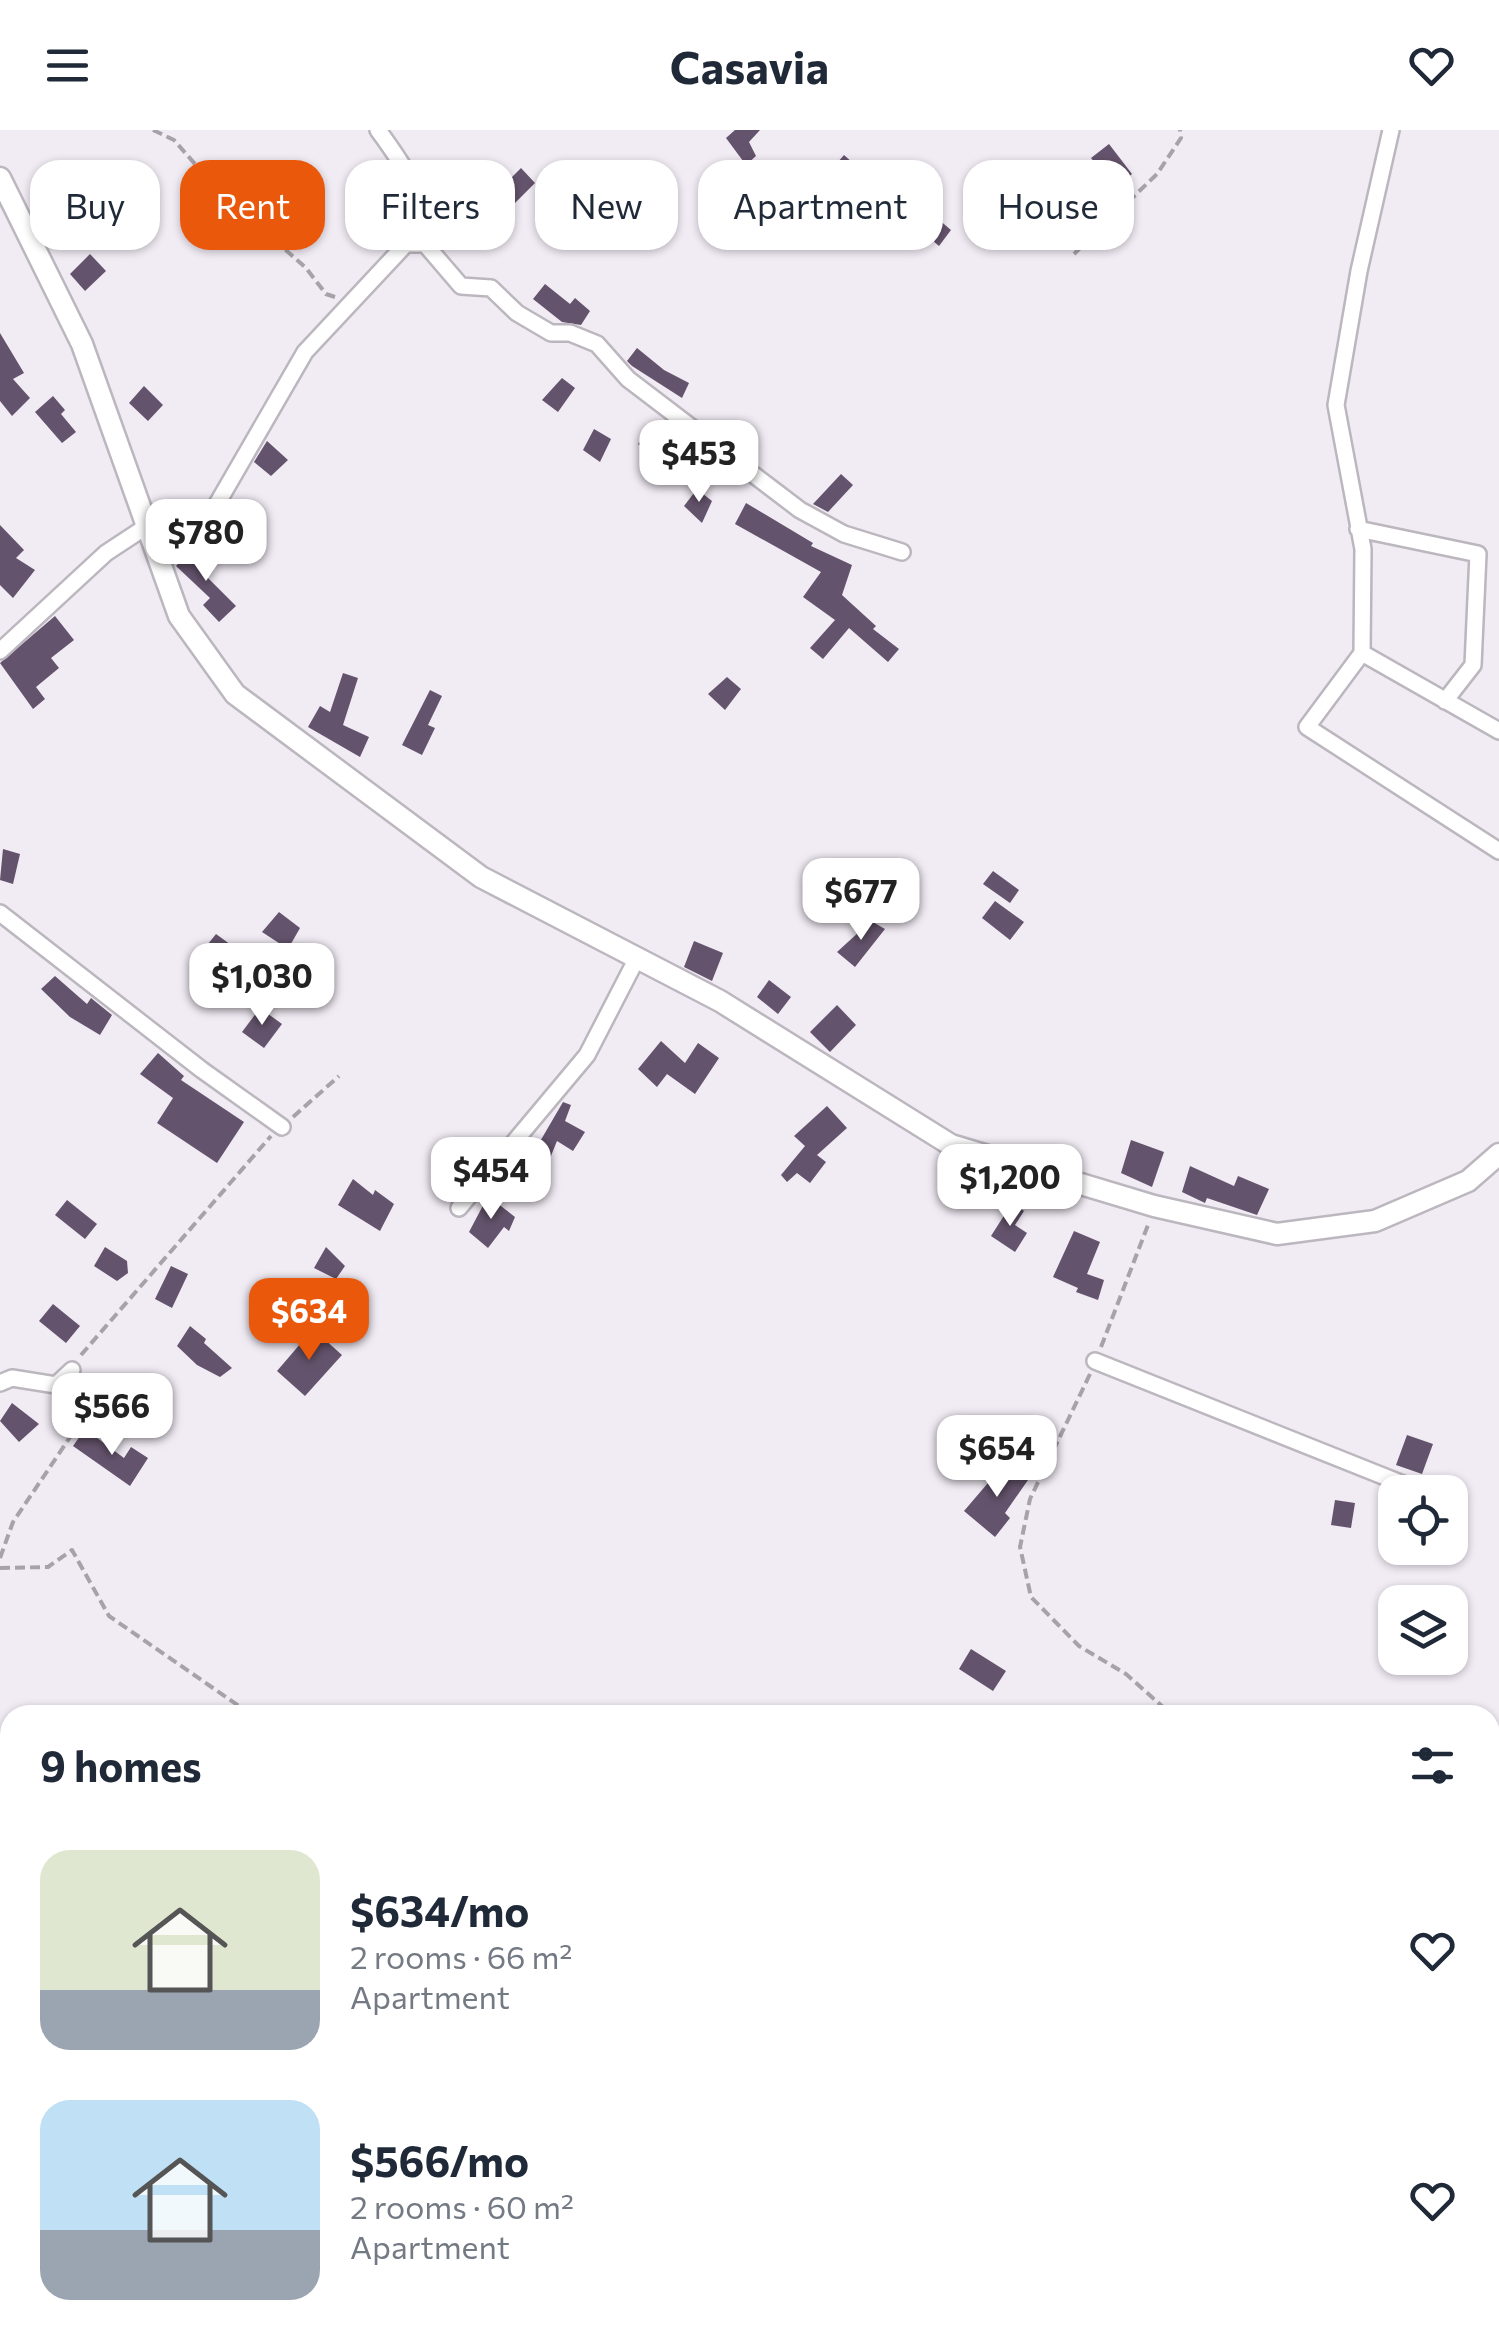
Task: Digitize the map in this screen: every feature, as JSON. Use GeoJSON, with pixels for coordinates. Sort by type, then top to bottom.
{"type":"FeatureCollection","features":[{"type":"Feature","properties":{"kind":"street"},"geometry":{"type":"LineString","coordinates":[[378,130],[400,160]]}},
{"type":"Feature","properties":{"kind":"street"},"geometry":{"type":"LineString","coordinates":[[1391,130],[1359,271],[1336,405],[1363,549],[1362,654],[1308,727],[1499,850]]}},
{"type":"Feature","properties":{"kind":"street"},"geometry":{"type":"LineString","coordinates":[[0,178],[82,344],[179,616],[235,694],[481,878],[720,1001],[951,1146],[1154,1206],[1277,1234],[1375,1221],[1468,1182],[1499,1154]]}},
{"type":"Feature","properties":{"kind":"street"},"geometry":{"type":"LineString","coordinates":[[161,564],[218,504],[305,352],[401,250]]}},
{"type":"Feature","properties":{"kind":"street"},"geometry":{"type":"LineString","coordinates":[[430,250],[462,286],[491,288],[517,313],[551,333],[570,333],[597,344],[628,378],[800,510],[844,534],[902,552]]}},
{"type":"Feature","properties":{"kind":"street"},"geometry":{"type":"LineString","coordinates":[[0,651],[106,553],[147,526]]}},
{"type":"Feature","properties":{"kind":"street"},"geometry":{"type":"LineString","coordinates":[[1358,529],[1478,554],[1474,664],[1445,701]]}},
{"type":"Feature","properties":{"kind":"street"},"geometry":{"type":"LineString","coordinates":[[1362,654],[1499,731]]}},
{"type":"Feature","properties":{"kind":"street"},"geometry":{"type":"LineString","coordinates":[[0,913],[282,1127]]}},
{"type":"Feature","properties":{"kind":"street"},"geometry":{"type":"LineString","coordinates":[[459,1208],[587,1055],[637,958]]}},
{"type":"Feature","properties":{"kind":"street"},"geometry":{"type":"LineString","coordinates":[[1096,1361],[1381,1475]]}},
{"type":"Feature","properties":{"kind":"street"},"geometry":{"type":"LineString","coordinates":[[0,1382],[12,1378],[56,1385],[72,1370]]}},
{"type":"Feature","properties":{"kind":"path"},"geometry":{"type":"LineString","coordinates":[[153,130],[174,140],[204,176],[306,268],[326,294],[354,304]]}},
{"type":"Feature","properties":{"kind":"path"},"geometry":{"type":"LineString","coordinates":[[1074,254],[1157,174],[1182,138],[1180,130]]}},
{"type":"Feature","properties":{"kind":"path"},"geometry":{"type":"LineString","coordinates":[[0,1558],[14,1522],[97,1397],[72,1370],[259,1146],[339,1076]]}},
{"type":"Feature","properties":{"kind":"path"},"geometry":{"type":"LineString","coordinates":[[1154,1206],[1096,1361],[1030,1499],[1020,1547],[1031,1597],[1079,1646],[1126,1674],[1161,1705]]}},
{"type":"Feature","properties":{"kind":"path"},"geometry":{"type":"LineString","coordinates":[[0,1568],[48,1567],[72,1550],[109,1616],[238,1705]]}},
{"type":"Feature","properties":{"kind":"building"},"geometry":{"type":"Polygon","coordinates":[[[735,130],[760,130],[749,142],[756,156],[742,160],[726,138],[735,130]]]}},
{"type":"Feature","properties":{"kind":"building"},"geometry":{"type":"Polygon","coordinates":[[[1109,144],[1121,160],[1093,160],[1109,144]]]}},
{"type":"Feature","properties":{"kind":"building"},"geometry":{"type":"Polygon","coordinates":[[[521,168],[535,183],[515,203],[515,174],[521,168]]]}},
{"type":"Feature","properties":{"kind":"building"},"geometry":{"type":"Polygon","coordinates":[[[943,223],[951,230],[943,241],[943,223]]]}},
{"type":"Feature","properties":{"kind":"building"},"geometry":{"type":"Polygon","coordinates":[[[90,254],[106,271],[85,291],[70,274],[90,254]]]}},
{"type":"Feature","properties":{"kind":"building"},"geometry":{"type":"Polygon","coordinates":[[[545,284],[570,304],[575,298],[590,311],[581,325],[562,322],[533,299],[545,284]]]}},
{"type":"Feature","properties":{"kind":"building"},"geometry":{"type":"Polygon","coordinates":[[[0,333],[24,373],[13,379],[30,398],[12,416],[0,401],[0,333]]]}},
{"type":"Feature","properties":{"kind":"building"},"geometry":{"type":"Polygon","coordinates":[[[637,348],[664,370],[689,383],[682,398],[627,361],[637,348]]]}},
{"type":"Feature","properties":{"kind":"building"},"geometry":{"type":"Polygon","coordinates":[[[562,378],[575,388],[558,412],[542,400],[562,378]]]}},
{"type":"Feature","properties":{"kind":"building"},"geometry":{"type":"Polygon","coordinates":[[[144,386],[163,405],[148,421],[129,403],[144,386]]]}},
{"type":"Feature","properties":{"kind":"building"},"geometry":{"type":"Polygon","coordinates":[[[53,396],[76,432],[62,443],[35,412],[53,396]]]}},
{"type":"Feature","properties":{"kind":"building"},"geometry":{"type":"Polygon","coordinates":[[[651,428],[667,442],[654,458],[638,444],[651,428]]]}},
{"type":"Feature","properties":{"kind":"building"},"geometry":{"type":"Polygon","coordinates":[[[594,429],[611,439],[600,462],[583,450],[594,429]]]}},
{"type":"Feature","properties":{"kind":"building"},"geometry":{"type":"Polygon","coordinates":[[[267,441],[288,460],[271,476],[254,462],[267,441]]]}},
{"type":"Feature","properties":{"kind":"building"},"geometry":{"type":"Polygon","coordinates":[[[841,474],[853,485],[828,512],[813,504],[841,474]]]}},
{"type":"Feature","properties":{"kind":"building"},"geometry":{"type":"Polygon","coordinates":[[[697,489],[712,501],[702,523],[684,506],[697,489]]]}},
{"type":"Feature","properties":{"kind":"building"},"geometry":{"type":"Polygon","coordinates":[[[746,503],[813,543],[811,546],[852,565],[842,595],[876,626],[873,629],[899,649],[888,662],[849,628],[823,659],[810,648],[835,620],[803,597],[821,572],[735,524],[746,503]]]}},
{"type":"Feature","properties":{"kind":"building"},"geometry":{"type":"Polygon","coordinates":[[[232,509],[250,524],[241,544],[218,527],[222,516],[232,509]]]}},
{"type":"Feature","properties":{"kind":"building"},"geometry":{"type":"Polygon","coordinates":[[[0,525],[24,550],[16,558],[35,570],[13,598],[0,585],[0,525]]]}},
{"type":"Feature","properties":{"kind":"building"},"geometry":{"type":"Polygon","coordinates":[[[194,547],[211,566],[205,575],[236,606],[219,622],[203,605],[210,598],[176,566],[194,547]]]}},
{"type":"Feature","properties":{"kind":"building"},"geometry":{"type":"Polygon","coordinates":[[[55,616],[74,640],[51,658],[59,668],[36,687],[45,699],[33,709],[0,663],[55,616]]]}},
{"type":"Feature","properties":{"kind":"building"},"geometry":{"type":"Polygon","coordinates":[[[343,673],[358,678],[343,725],[369,737],[360,757],[308,727],[320,706],[330,712],[343,673]]]}},
{"type":"Feature","properties":{"kind":"building"},"geometry":{"type":"Polygon","coordinates":[[[727,677],[741,689],[725,710],[708,694],[727,677]]]}},
{"type":"Feature","properties":{"kind":"building"},"geometry":{"type":"Polygon","coordinates":[[[430,690],[442,696],[428,725],[435,728],[422,755],[402,745],[430,690]]]}},
{"type":"Feature","properties":{"kind":"building"},"geometry":{"type":"Polygon","coordinates":[[[3,849],[20,854],[13,884],[0,880],[3,849]]]}},
{"type":"Feature","properties":{"kind":"building"},"geometry":{"type":"Polygon","coordinates":[[[993,871],[1019,890],[1010,903],[983,884],[993,871]]]}},
{"type":"Feature","properties":{"kind":"building"},"geometry":{"type":"Polygon","coordinates":[[[995,901],[1024,922],[1010,940],[982,918],[995,901]]]}},
{"type":"Feature","properties":{"kind":"building"},"geometry":{"type":"Polygon","coordinates":[[[279,912],[300,928],[288,949],[262,932],[279,912]]]}},
{"type":"Feature","properties":{"kind":"building"},"geometry":{"type":"Polygon","coordinates":[[[871,921],[885,929],[855,967],[837,952],[871,921]]]}},
{"type":"Feature","properties":{"kind":"building"},"geometry":{"type":"Polygon","coordinates":[[[216,934],[238,950],[224,970],[200,954],[216,934]]]}},
{"type":"Feature","properties":{"kind":"building"},"geometry":{"type":"Polygon","coordinates":[[[694,941],[723,953],[712,981],[684,967],[694,941]]]}},
{"type":"Feature","properties":{"kind":"building"},"geometry":{"type":"Polygon","coordinates":[[[55,976],[87,1004],[91,998],[112,1015],[100,1035],[70,1017],[41,989],[55,976]]]}},
{"type":"Feature","properties":{"kind":"building"},"geometry":{"type":"Polygon","coordinates":[[[769,980],[791,997],[778,1014],[757,997],[769,980]]]}},
{"type":"Feature","properties":{"kind":"building"},"geometry":{"type":"Polygon","coordinates":[[[837,1005],[856,1025],[830,1052],[810,1032],[837,1005]]]}},
{"type":"Feature","properties":{"kind":"building"},"geometry":{"type":"Polygon","coordinates":[[[260,1008],[282,1024],[264,1048],[242,1032],[260,1008]]]}},
{"type":"Feature","properties":{"kind":"building"},"geometry":{"type":"Polygon","coordinates":[[[661,1041],[685,1063],[698,1043],[719,1058],[695,1094],[667,1074],[657,1087],[638,1069],[661,1041]]]}},
{"type":"Feature","properties":{"kind":"building"},"geometry":{"type":"Polygon","coordinates":[[[158,1053],[184,1076],[181,1080],[244,1122],[217,1163],[157,1123],[173,1098],[140,1074],[158,1053]]]}},
{"type":"Feature","properties":{"kind":"building"},"geometry":{"type":"Polygon","coordinates":[[[563,1102],[571,1105],[565,1121],[585,1132],[573,1151],[557,1141],[538,1188],[512,1175],[528,1144],[535,1150],[563,1102]]]}},
{"type":"Feature","properties":{"kind":"building"},"geometry":{"type":"Polygon","coordinates":[[[827,1106],[847,1128],[817,1155],[826,1162],[810,1183],[797,1173],[787,1182],[781,1175],[805,1146],[794,1136],[827,1106]]]}},
{"type":"Feature","properties":{"kind":"building"},"geometry":{"type":"Polygon","coordinates":[[[1131,1140],[1164,1152],[1152,1187],[1121,1173],[1131,1140]]]}},
{"type":"Feature","properties":{"kind":"building"},"geometry":{"type":"Polygon","coordinates":[[[1190,1166],[1234,1186],[1238,1176],[1269,1189],[1257,1215],[1207,1198],[1205,1203],[1182,1192],[1190,1166]]]}},
{"type":"Feature","properties":{"kind":"building"},"geometry":{"type":"Polygon","coordinates":[[[353,1179],[373,1195],[375,1190],[394,1204],[380,1231],[338,1205],[353,1179]]]}},
{"type":"Feature","properties":{"kind":"building"},"geometry":{"type":"Polygon","coordinates":[[[488,1196],[515,1217],[509,1231],[504,1227],[488,1248],[469,1232],[488,1196]]]}},
{"type":"Feature","properties":{"kind":"building"},"geometry":{"type":"Polygon","coordinates":[[[67,1200],[97,1224],[85,1239],[55,1215],[67,1200]]]}},
{"type":"Feature","properties":{"kind":"building"},"geometry":{"type":"Polygon","coordinates":[[[1012,1203],[1024,1211],[1015,1225],[1027,1233],[1015,1252],[991,1236],[1012,1203]]]}},
{"type":"Feature","properties":{"kind":"building"},"geometry":{"type":"Polygon","coordinates":[[[1074,1231],[1100,1242],[1087,1274],[1104,1280],[1098,1300],[1053,1277],[1074,1231]]]}},
{"type":"Feature","properties":{"kind":"building"},"geometry":{"type":"Polygon","coordinates":[[[105,1247],[127,1261],[128,1273],[117,1281],[94,1266],[105,1247]]]}},
{"type":"Feature","properties":{"kind":"building"},"geometry":{"type":"Polygon","coordinates":[[[326,1247],[345,1266],[336,1279],[314,1268],[326,1247]]]}},
{"type":"Feature","properties":{"kind":"building"},"geometry":{"type":"Polygon","coordinates":[[[171,1266],[188,1274],[172,1308],[155,1299],[171,1266]]]}},
{"type":"Feature","properties":{"kind":"building"},"geometry":{"type":"Polygon","coordinates":[[[53,1304],[80,1326],[66,1343],[39,1321],[53,1304]]]}},
{"type":"Feature","properties":{"kind":"building"},"geometry":{"type":"Polygon","coordinates":[[[190,1326],[232,1368],[220,1377],[197,1365],[177,1346],[190,1326]]]}},
{"type":"Feature","properties":{"kind":"building"},"geometry":{"type":"Polygon","coordinates":[[[313,1329],[342,1355],[305,1396],[277,1371],[313,1329]]]}},
{"type":"Feature","properties":{"kind":"building"},"geometry":{"type":"Polygon","coordinates":[[[105,1373],[136,1389],[154,1404],[138,1423],[122,1405],[94,1387],[105,1373]]]}},
{"type":"Feature","properties":{"kind":"building"},"geometry":{"type":"Polygon","coordinates":[[[12,1403],[39,1424],[19,1442],[0,1421],[12,1403]]]}},
{"type":"Feature","properties":{"kind":"building"},"geometry":{"type":"Polygon","coordinates":[[[85,1429],[124,1458],[131,1447],[148,1458],[130,1486],[73,1446],[85,1429]]]}},
{"type":"Feature","properties":{"kind":"building"},"geometry":{"type":"Polygon","coordinates":[[[1407,1435],[1433,1444],[1422,1474],[1396,1465],[1407,1435]]]}},
{"type":"Feature","properties":{"kind":"building"},"geometry":{"type":"Polygon","coordinates":[[[1005,1463],[1028,1480],[1005,1513],[1010,1518],[995,1537],[964,1511],[1005,1463]]]}},
{"type":"Feature","properties":{"kind":"building"},"geometry":{"type":"Polygon","coordinates":[[[1335,1500],[1355,1503],[1351,1528],[1331,1525],[1335,1500]]]}},
{"type":"Feature","properties":{"kind":"building"},"geometry":{"type":"Polygon","coordinates":[[[971,1649],[1006,1671],[993,1691],[959,1669],[971,1649]]]}}]}
